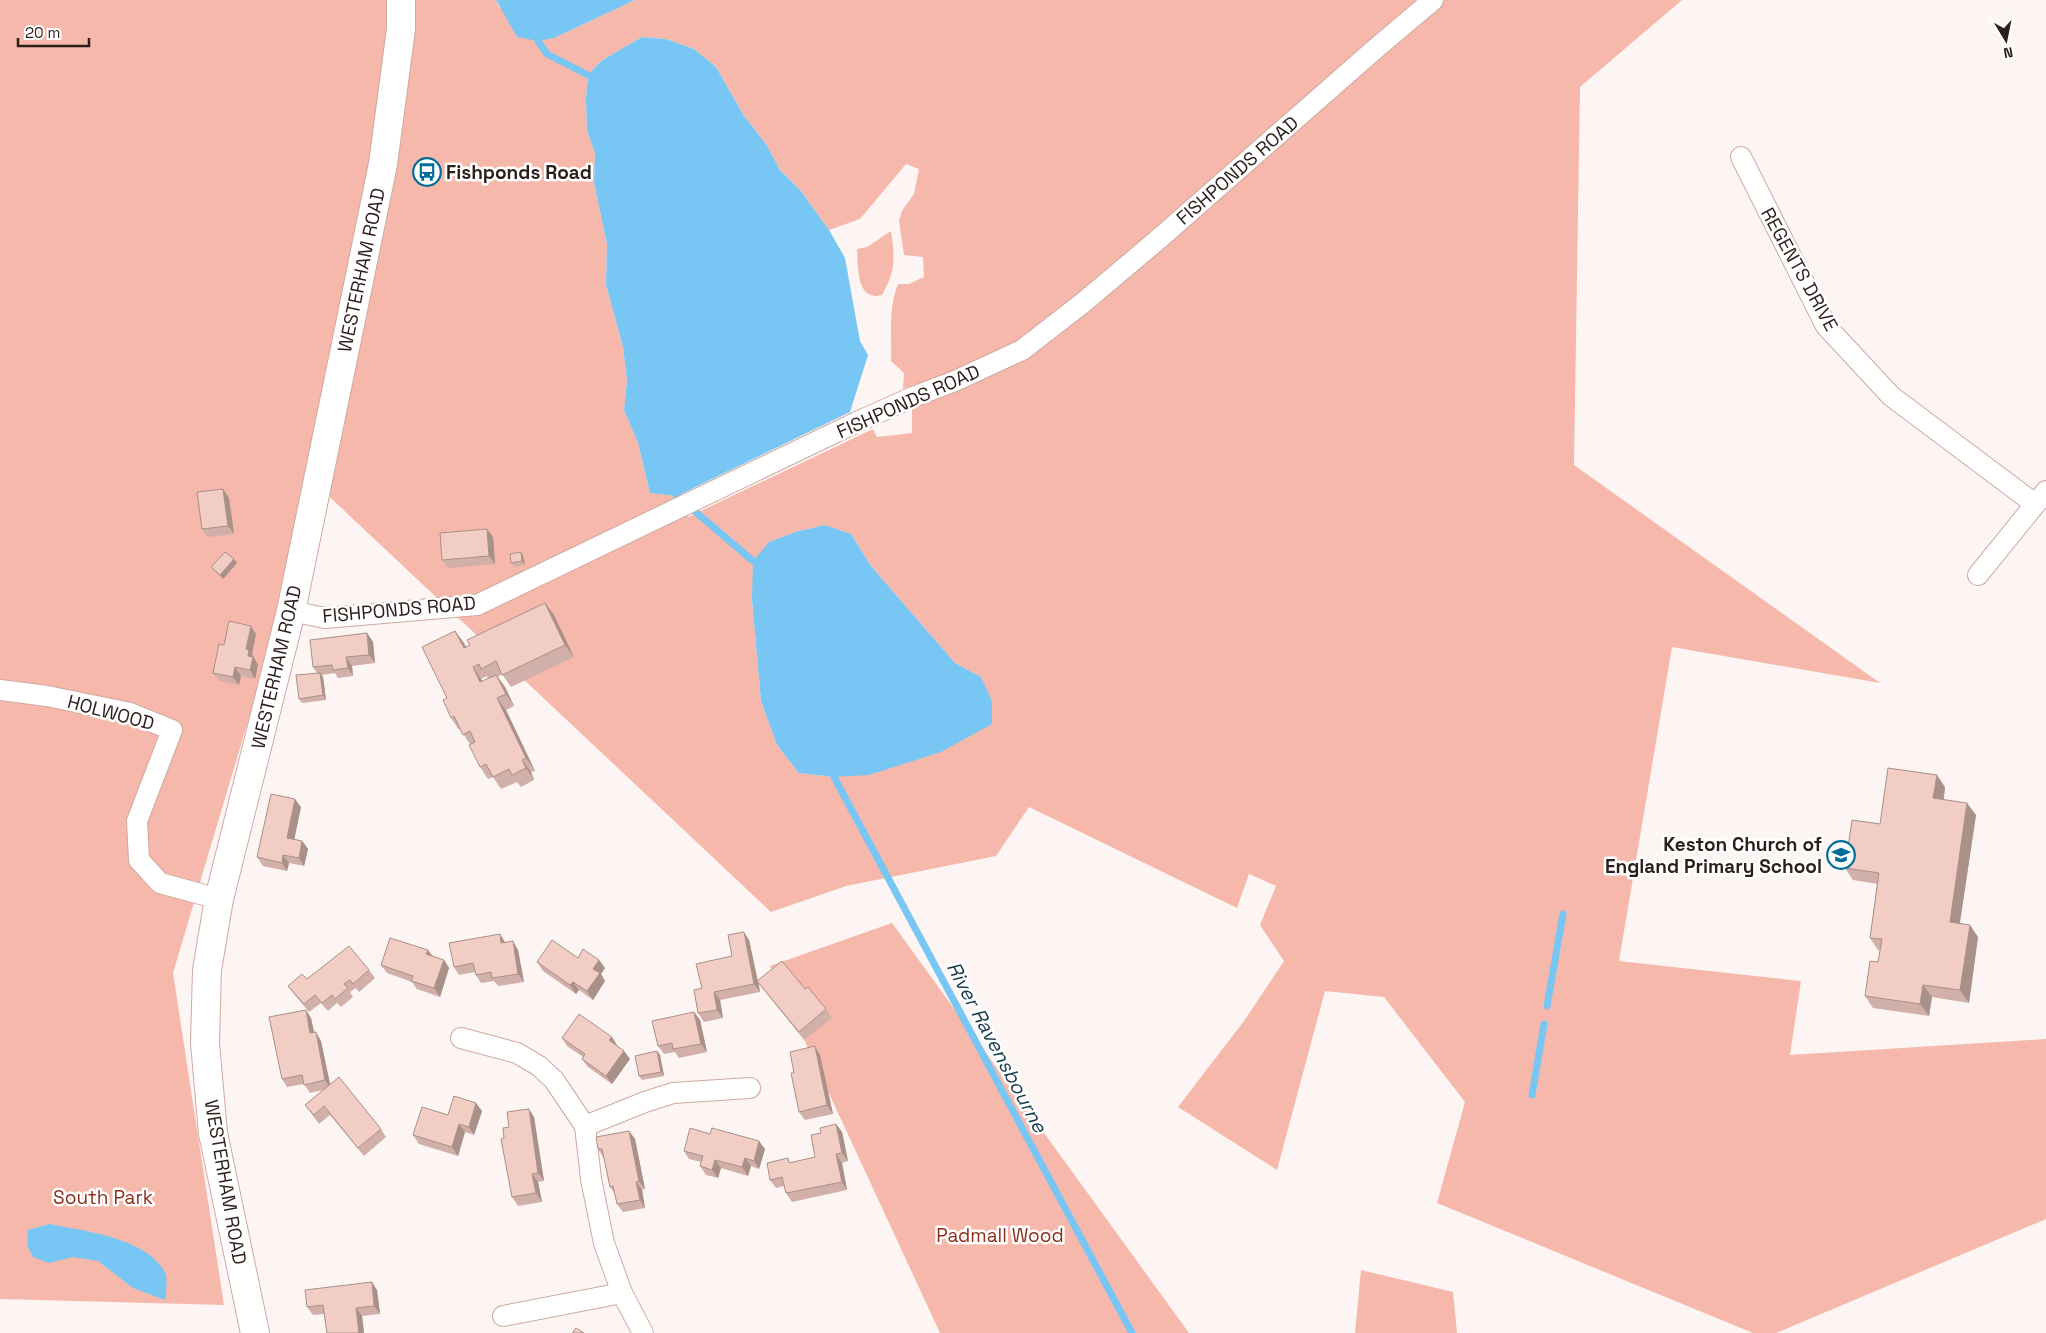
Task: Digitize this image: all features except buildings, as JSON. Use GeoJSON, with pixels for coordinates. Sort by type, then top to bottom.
{"type":"FeatureCollection","features":[{"type":"Feature","properties":{"kind":"main road","name":"WESTERHAM ROAD"},"geometry":{"type":"LineString","coordinates":[[255,1333],[213,1133],[205,1043],[207,970],[219,899],[291,610],[383,164],[401,29],[401,0]]}},
{"type":"Feature","properties":{"kind":"street","name":"FISHPONDS ROAD"},"geometry":{"type":"LineString","coordinates":[[291,610],[326,618],[477,605],[872,415],[1022,350],[1084,302],[1161,237],[1433,0]]}},
{"type":"Feature","properties":{"kind":"street","name":"REGENTS DRIVE"},"geometry":{"type":"LineString","coordinates":[[1741,157],[1826,326],[1891,396],[2041,497]]}},
{"type":"Feature","properties":{"kind":"street"},"geometry":{"type":"LineString","coordinates":[[1978,575],[2041,497]]}},
{"type":"Feature","properties":{"kind":"street","name":"HOLWOOD"},"geometry":{"type":"LineString","coordinates":[[0,690],[47,696],[130,713],[172,730],[138,821],[139,860],[160,883],[219,899]]}},
{"type":"Feature","properties":{"kind":"street"},"geometry":{"type":"LineString","coordinates":[[461,1038],[517,1053],[539,1066],[554,1080],[585,1126],[591,1180],[604,1244],[622,1293],[643,1333]]}},
{"type":"Feature","properties":{"kind":"street"},"geometry":{"type":"LineString","coordinates":[[585,1126],[673,1093],[750,1088]]}},
{"type":"Feature","properties":{"kind":"street"},"geometry":{"type":"LineString","coordinates":[[503,1316],[622,1293]]}},
{"type":"Feature","properties":{"kind":"green space","name":"South Park"},"geometry":{"type":"Polygon","coordinates":[[[0,0],[496,0],[499,7],[554,38],[635,0],[1682,0],[1580,87],[1574,465],[1880,683],[1672,647],[1619,961],[1801,981],[1790,1055],[2046,1039],[2046,1219],[1776,1333],[1753,1333],[1437,1203],[1465,1102],[1384,997],[1325,991],[1277,1170],[1178,1107],[1244,1021],[1284,961],[1260,925],[1276,886],[1249,874],[1237,908],[1029,807],[996,856],[846,886],[771,912],[318,486],[173,973],[224,1305],[0,1299],[0,0]],[[642,37],[601,61],[588,75],[586,99],[587,131],[595,153],[594,183],[607,244],[606,285],[623,347],[627,380],[624,410],[638,443],[650,493],[677,496],[688,517],[873,429],[877,437],[912,433],[912,409],[975,384],[971,365],[903,389],[904,373],[891,361],[891,322],[898,284],[909,284],[924,277],[923,257],[904,255],[899,221],[902,211],[914,194],[919,169],[906,164],[860,219],[829,230],[800,190],[780,170],[766,144],[744,116],[716,67],[694,49],[666,39],[642,37]],[[825,525],[795,532],[769,542],[752,600],[761,701],[777,745],[799,773],[834,777],[981,677],[955,663],[871,566],[851,534],[825,525]]]}},
{"type":"Feature","properties":{"kind":"green space"},"geometry":{"type":"Polygon","coordinates":[[[891,231],[894,257],[892,271],[882,295],[874,296],[867,293],[860,281],[857,249],[867,247],[891,231]]]}},
{"type":"Feature","properties":{"kind":"green space","name":"Padmall Wood"},"geometry":{"type":"Polygon","coordinates":[[[892,923],[1189,1333],[940,1333],[770,966],[892,923]]]}},
{"type":"Feature","properties":{"kind":"green space"},"geometry":{"type":"Polygon","coordinates":[[[1361,1270],[1453,1292],[1457,1333],[1355,1333],[1361,1270]]]}},
{"type":"Feature","properties":{"kind":"water"},"geometry":{"type":"Polygon","coordinates":[[[496,0],[635,0],[554,38],[538,41],[517,37],[496,0]]]}},
{"type":"Feature","properties":{"kind":"water"},"geometry":{"type":"Polygon","coordinates":[[[642,37],[666,39],[694,49],[716,67],[744,116],[766,144],[780,170],[800,190],[829,230],[845,258],[860,341],[868,355],[850,412],[677,496],[650,493],[638,443],[624,410],[627,380],[623,347],[606,285],[607,244],[594,183],[595,153],[587,131],[586,99],[588,75],[601,61],[642,37]]]}},
{"type":"Feature","properties":{"kind":"water"},"geometry":{"type":"Polygon","coordinates":[[[825,525],[851,534],[871,566],[955,663],[981,677],[992,701],[992,724],[941,752],[869,775],[834,777],[799,773],[777,745],[761,701],[752,600],[753,561],[769,542],[795,532],[825,525]]]}},
{"type":"Feature","properties":{"kind":"water"},"geometry":{"type":"Polygon","coordinates":[[[49,1224],[111,1237],[141,1249],[154,1258],[165,1273],[167,1284],[165,1300],[133,1288],[98,1261],[73,1257],[49,1263],[33,1257],[27,1245],[28,1230],[49,1224]]]}},
{"type":"Feature","properties":{"kind":"waterway"},"geometry":{"type":"LineString","coordinates":[[538,41],[547,54],[588,75]]}},
{"type":"Feature","properties":{"kind":"waterway"},"geometry":{"type":"LineString","coordinates":[[677,496],[753,561]]}},
{"type":"Feature","properties":{"kind":"waterway","name":"River Ravensbourne"},"geometry":{"type":"LineString","coordinates":[[834,777],[1132,1333]]}},
{"type":"Feature","properties":{"kind":"waterway"},"geometry":{"type":"LineString","coordinates":[[1547,1006],[1563,914]]}},
{"type":"Feature","properties":{"kind":"waterway"},"geometry":{"type":"LineString","coordinates":[[1532,1095],[1544,1024]]}},
{"type":"Feature","properties":{"kind":"place","name":"Fishponds Road"},"geometry":{"type":"Point","coordinates":[427,172]}},
{"type":"Feature","properties":{"kind":"place","name":"Keston Church of England Primary School"},"geometry":{"type":"Point","coordinates":[1841,855]}}]}
